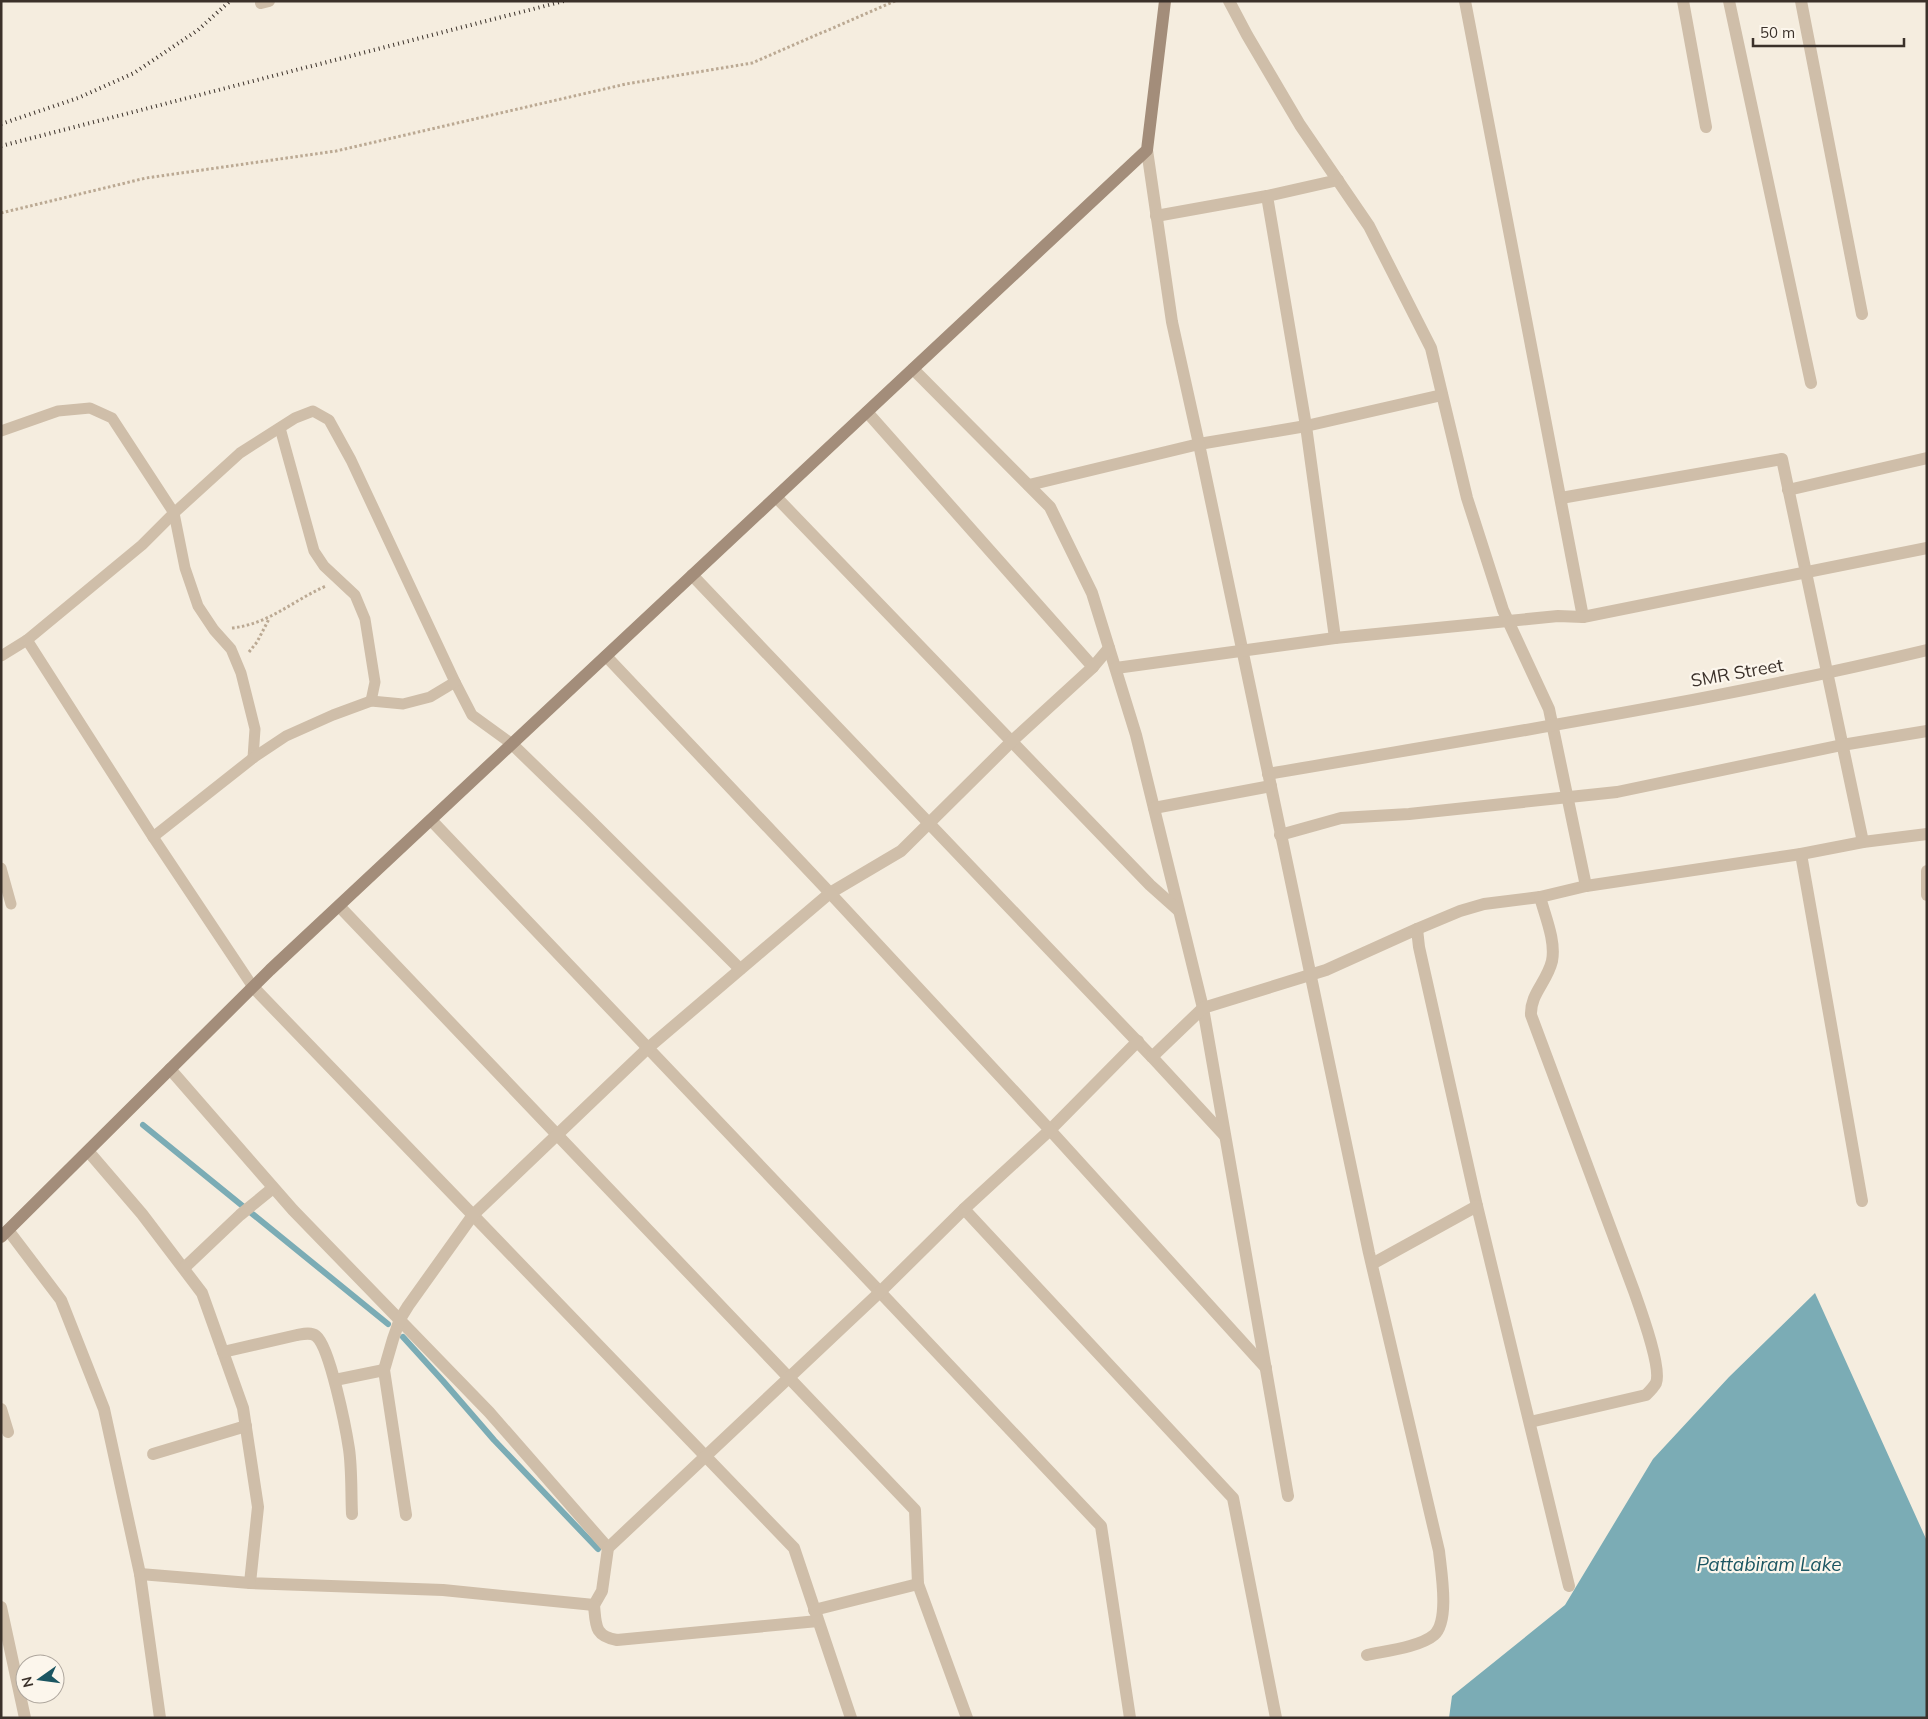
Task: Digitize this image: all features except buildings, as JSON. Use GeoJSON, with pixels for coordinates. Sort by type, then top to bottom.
{"type":"FeatureCollection","features":[{"type":"Feature","properties":{"kind":"main road"},"geometry":{"type":"LineString","coordinates":[[5,1234],[253,987],[1147,150],[1165,1]]}},
{"type":"Feature","properties":{"kind":"street"},"geometry":{"type":"LineString","coordinates":[[1229,1],[1300,125],[1369,226],[1431,348],[1467,498],[1508,622],[1549,709],[1586,886]]}},
{"type":"Feature","properties":{"kind":"street"},"geometry":{"type":"LineString","coordinates":[[1465,1],[1583,617]]}},
{"type":"Feature","properties":{"kind":"street"},"geometry":{"type":"LineString","coordinates":[[1683,1],[1706,127]]}},
{"type":"Feature","properties":{"kind":"street"},"geometry":{"type":"LineString","coordinates":[[1729,1],[1810,383]]}},
{"type":"Feature","properties":{"kind":"street"},"geometry":{"type":"LineString","coordinates":[[1801,1],[1862,314]]}},
{"type":"Feature","properties":{"kind":"street"},"geometry":{"type":"LineString","coordinates":[[1147,150],[1172,322],[1372,1264],[1439,1551],[1443,1601],[1442,1619],[1435,1634],[1421,1642],[1366,1655]]}},
{"type":"Feature","properties":{"kind":"street"},"geometry":{"type":"LineString","coordinates":[[1156,216],[1267,196],[1338,180]]}},
{"type":"Feature","properties":{"kind":"street"},"geometry":{"type":"LineString","coordinates":[[1267,196],[1306,426],[1335,638]]}},
{"type":"Feature","properties":{"kind":"street"},"geometry":{"type":"LineString","coordinates":[[913,369],[1050,507],[1092,593],[1136,734],[1203,1008],[1288,1496]]}},
{"type":"Feature","properties":{"kind":"street"},"geometry":{"type":"LineString","coordinates":[[1029,485],[1199,444],[1306,426],[1442,395]]}},
{"type":"Feature","properties":{"kind":"street"},"geometry":{"type":"LineString","coordinates":[[867,412],[1093,667]]}},
{"type":"Feature","properties":{"kind":"street"},"geometry":{"type":"LineString","coordinates":[[1788,490],[1927,458]]}},
{"type":"Feature","properties":{"kind":"street"},"geometry":{"type":"LineString","coordinates":[[1560,498],[1782,459],[1863,842]]}},
{"type":"Feature","properties":{"kind":"street"},"geometry":{"type":"LineString","coordinates":[[776,497],[1150,885],[1178,910]]}},
{"type":"Feature","properties":{"kind":"street"},"geometry":{"type":"LineString","coordinates":[[1116,668],[1335,638],[1558,616],[1583,617],[1927,548]]}},
{"type":"Feature","properties":{"kind":"street"},"geometry":{"type":"LineString","coordinates":[[692,575],[1138,1041],[1226,1137]]}},
{"type":"Feature","properties":{"kind":"street"},"geometry":{"type":"LineString","coordinates":[[406,1515],[384,1370],[400,1319],[473,1215],[648,1048],[740,969],[830,893],[901,851],[1012,741],[1093,667],[1109,648]]}},
{"type":"Feature","properties":{"kind":"street","name":"SMR Street"},"geometry":{"type":"LineString","coordinates":[[1154,808],[1270,780],[1553,724],[1827,674],[1927,650]]}},
{"type":"Feature","properties":{"kind":"street"},"geometry":{"type":"LineString","coordinates":[[606,656],[1050,1130],[1266,1368]]}},
{"type":"Feature","properties":{"kind":"street"},"geometry":{"type":"LineString","coordinates":[[1280,836],[1341,818],[1409,814],[1616,792],[1842,745],[1927,731]]}},
{"type":"Feature","properties":{"kind":"street"},"geometry":{"type":"LineString","coordinates":[[512,744],[740,969]]}},
{"type":"Feature","properties":{"kind":"street"},"geometry":{"type":"LineString","coordinates":[[430,820],[1101,1526],[1130,1718]]}},
{"type":"Feature","properties":{"kind":"street"},"geometry":{"type":"LineString","coordinates":[[1152,1057],[1203,1008],[1326,970],[1416,929],[1460,911],[1484,904],[1540,897],[1586,886],[1801,854],[1863,842],[1927,834]]}},
{"type":"Feature","properties":{"kind":"street"},"geometry":{"type":"LineString","coordinates":[[1801,854],[1862,1201]]}},
{"type":"Feature","properties":{"kind":"street"},"geometry":{"type":"LineString","coordinates":[[1927,870],[1927,895]]}},
{"type":"Feature","properties":{"kind":"street"},"geometry":{"type":"LineString","coordinates":[[1530,1422],[1646,1395],[1656,1384],[1657,1377],[1649,1336],[1634,1291],[1531,1015],[1534,995],[1544,982],[1552,961],[1552,942],[1540,897]]}},
{"type":"Feature","properties":{"kind":"street"},"geometry":{"type":"LineString","coordinates":[[339,906],[788,1379],[915,1510],[918,1584],[967,1718]]}},
{"type":"Feature","properties":{"kind":"street"},"geometry":{"type":"LineString","coordinates":[[1416,929],[1477,1206],[1569,1586]]}},
{"type":"Feature","properties":{"kind":"street"},"geometry":{"type":"LineString","coordinates":[[253,987],[794,1548],[851,1718]]}},
{"type":"Feature","properties":{"kind":"street"},"geometry":{"type":"LineString","coordinates":[[918,1584],[816,1616],[617,1640],[606,1638],[599,1632],[596,1626],[594,1605],[602,1591],[608,1548],[880,1292],[964,1209],[1050,1130],[1138,1041]]}},
{"type":"Feature","properties":{"kind":"street"},"geometry":{"type":"LineString","coordinates":[[170,1069],[272,1188],[489,1412],[608,1548]]}},
{"type":"Feature","properties":{"kind":"street"},"geometry":{"type":"LineString","coordinates":[[88,1152],[142,1214],[202,1292],[243,1408],[246,1426],[258,1507],[250,1583]]}},
{"type":"Feature","properties":{"kind":"street"},"geometry":{"type":"LineString","coordinates":[[184,1268],[240,1215],[272,1188]]}},
{"type":"Feature","properties":{"kind":"street"},"geometry":{"type":"LineString","coordinates":[[1372,1264],[1477,1206]]}},
{"type":"Feature","properties":{"kind":"street"},"geometry":{"type":"LineString","coordinates":[[964,1209],[1233,1498],[1276,1718]]}},
{"type":"Feature","properties":{"kind":"street"},"geometry":{"type":"LineString","coordinates":[[5,1234],[61,1300],[104,1409],[140,1574],[160,1718]]}},
{"type":"Feature","properties":{"kind":"street"},"geometry":{"type":"LineString","coordinates":[[223,1352],[297,1335],[310,1334],[316,1336],[323,1346],[334,1380],[349,1450],[352,1514]]}},
{"type":"Feature","properties":{"kind":"street"},"geometry":{"type":"LineString","coordinates":[[334,1380],[384,1370]]}},
{"type":"Feature","properties":{"kind":"street"},"geometry":{"type":"LineString","coordinates":[[1,1409],[8,1432]]}},
{"type":"Feature","properties":{"kind":"street"},"geometry":{"type":"LineString","coordinates":[[153,1454],[246,1426]]}},
{"type":"Feature","properties":{"kind":"street"},"geometry":{"type":"LineString","coordinates":[[140,1574],[250,1583],[443,1590],[594,1605]]}},
{"type":"Feature","properties":{"kind":"street"},"geometry":{"type":"LineString","coordinates":[[1,1607],[25,1718]]}},
{"type":"Feature","properties":{"kind":"lane"},"geometry":{"type":"LineString","coordinates":[[1,430],[58,411],[90,408],[112,418],[174,513],[186,568],[198,606],[214,630],[231,649],[238,666],[255,729],[253,758]]}},
{"type":"Feature","properties":{"kind":"lane"},"geometry":{"type":"LineString","coordinates":[[1,656],[27,640],[142,545],[240,453],[295,418],[313,411],[329,420],[351,460],[472,715],[512,744]]}},
{"type":"Feature","properties":{"kind":"lane"},"geometry":{"type":"LineString","coordinates":[[280,428],[314,551],[324,566],[354,595],[365,620],[375,682],[371,701]]}},
{"type":"Feature","properties":{"kind":"lane"},"geometry":{"type":"LineString","coordinates":[[27,640],[153,837],[253,987]]}},
{"type":"Feature","properties":{"kind":"lane"},"geometry":{"type":"LineString","coordinates":[[153,837],[253,758],[286,736],[333,715],[371,701],[403,704],[430,696],[455,682]]}},
{"type":"Feature","properties":{"kind":"lane"},"geometry":{"type":"LineString","coordinates":[[1,868],[11,904]]}},
{"type":"Feature","properties":{"kind":"path"},"geometry":{"type":"LineString","coordinates":[[1,213],[146,178],[336,151],[626,84],[752,63],[895,1]]}},
{"type":"Feature","properties":{"kind":"path"},"geometry":{"type":"LineString","coordinates":[[214,630],[244,627],[269,618],[298,599],[339,582]]}},
{"type":"Feature","properties":{"kind":"path"},"geometry":{"type":"LineString","coordinates":[[238,666],[257,642],[269,618]]}},
{"type":"Feature","properties":{"kind":"water","name":"Pattabiram Lake"},"geometry":{"type":"Polygon","coordinates":[[[1815,1293],[1927,1541],[1927,1718],[1449,1718],[1452,1696],[1565,1605],[1653,1459],[1729,1377],[1815,1293]]]}},
{"type":"Feature","properties":{"kind":"waterway"},"geometry":{"type":"LineString","coordinates":[[143,1125],[388,1324]]}},
{"type":"Feature","properties":{"kind":"waterway"},"geometry":{"type":"LineString","coordinates":[[403,1337],[494,1440],[598,1549]]}},
{"type":"Feature","properties":{"kind":"railway"},"geometry":{"type":"LineString","coordinates":[[1,124],[78,98],[134,73],[198,30],[230,1]]}},
{"type":"Feature","properties":{"kind":"railway"},"geometry":{"type":"LineString","coordinates":[[1,146],[564,1]]}}]}
